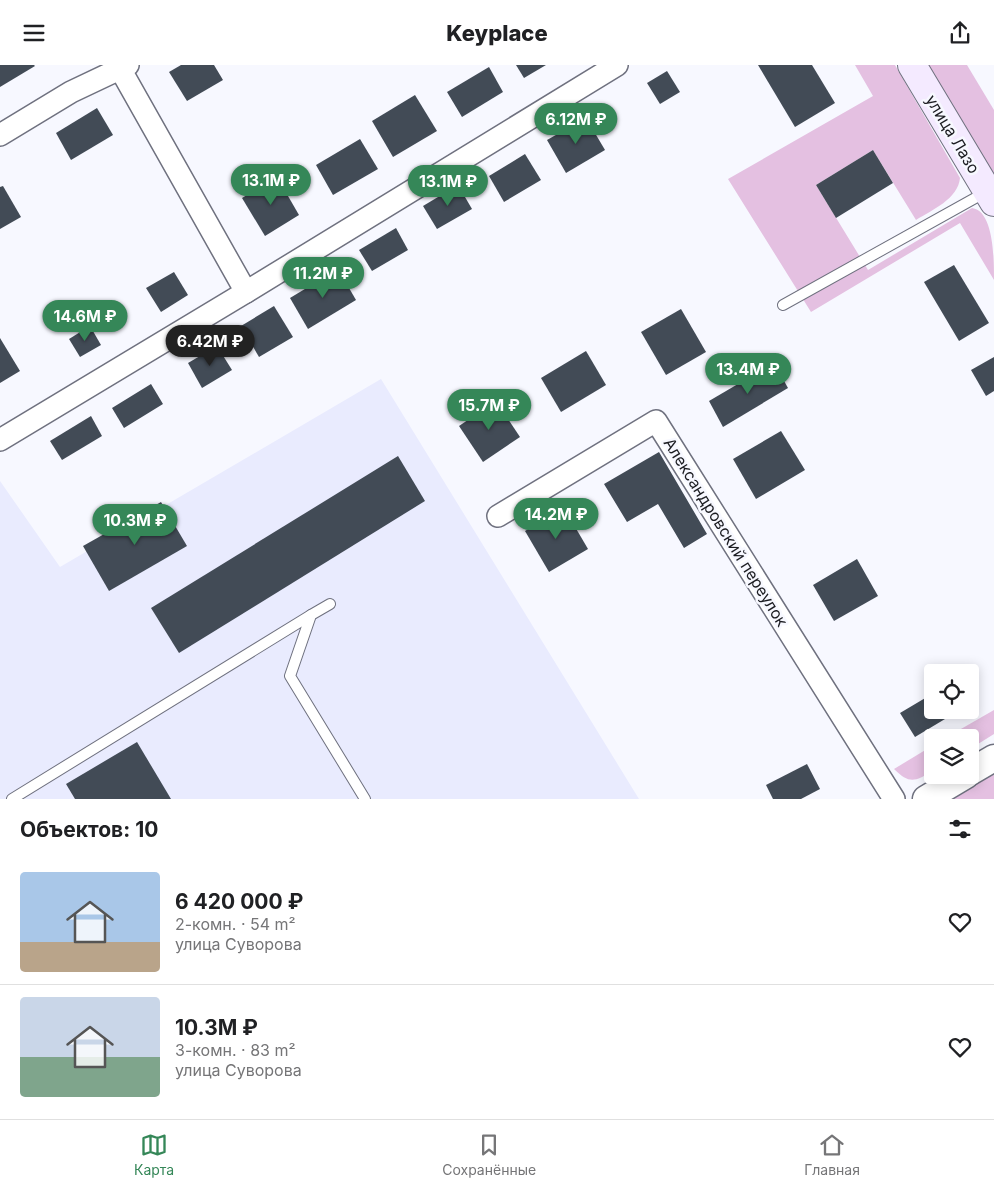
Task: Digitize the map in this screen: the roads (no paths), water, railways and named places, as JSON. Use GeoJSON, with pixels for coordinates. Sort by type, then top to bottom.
{"type":"FeatureCollection","features":[{"type":"Feature","properties":{"kind":"main road","name":"улица Лазо"},"geometry":{"type":"LineString","coordinates":[[912,65],[991,197]]}},
{"type":"Feature","properties":{"kind":"street"},"geometry":{"type":"LineString","coordinates":[[0,439],[246,292],[617,65]]}},
{"type":"Feature","properties":{"kind":"street"},"geometry":{"type":"LineString","coordinates":[[0,135],[71,92],[122,66],[246,292]]}},
{"type":"Feature","properties":{"kind":"street","name":"Александровский переулок"},"geometry":{"type":"LineString","coordinates":[[498,516],[656,421],[894,799]]}},
{"type":"Feature","properties":{"kind":"street"},"geometry":{"type":"LineString","coordinates":[[979,767],[994,758]]}},
{"type":"Feature","properties":{"kind":"street"},"geometry":{"type":"LineString","coordinates":[[926,799],[951,784]]}},
{"type":"Feature","properties":{"kind":"lane"},"geometry":{"type":"LineString","coordinates":[[783,305],[991,197]]}},
{"type":"Feature","properties":{"kind":"lane"},"geometry":{"type":"LineString","coordinates":[[12,799],[330,604]]}},
{"type":"Feature","properties":{"kind":"lane"},"geometry":{"type":"LineString","coordinates":[[312,615],[290,676],[365,799]]}}]}
